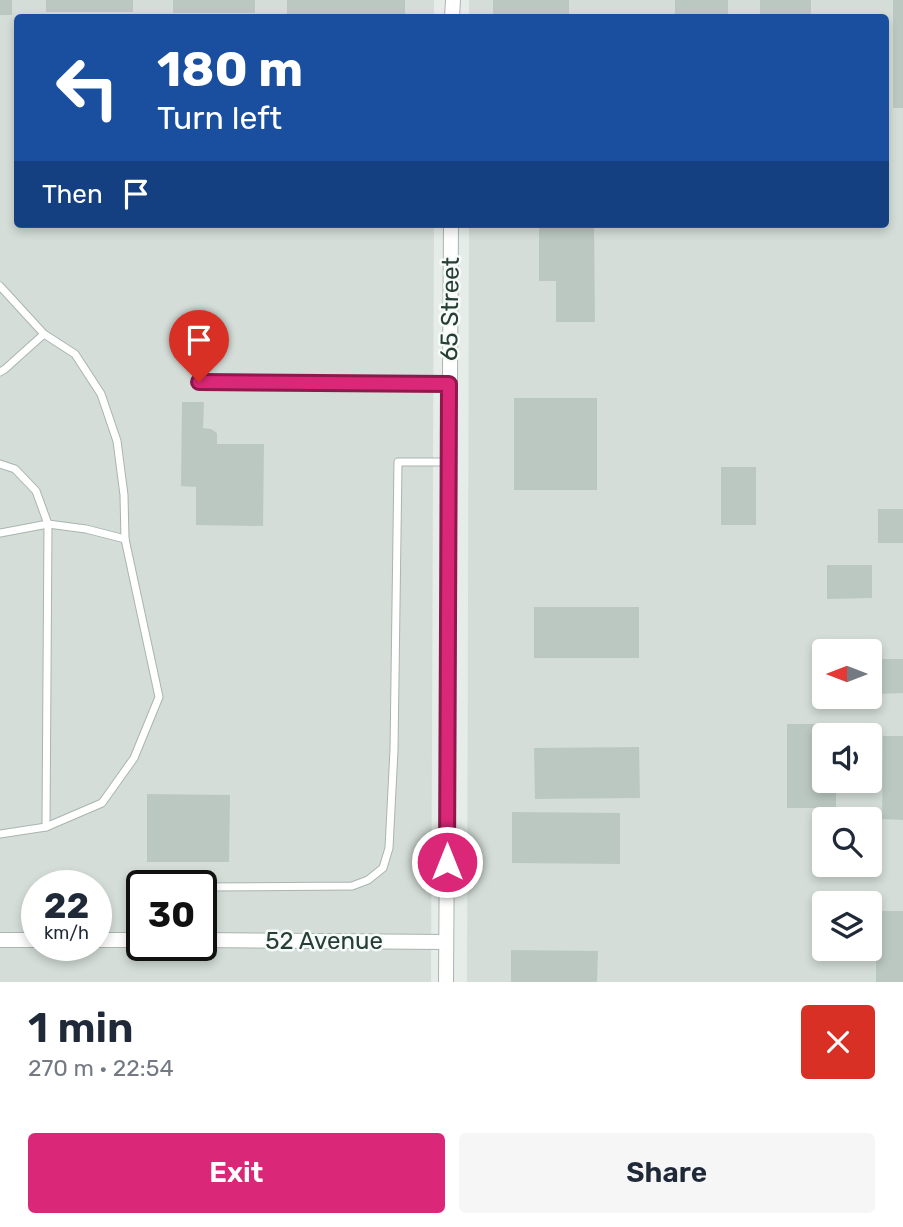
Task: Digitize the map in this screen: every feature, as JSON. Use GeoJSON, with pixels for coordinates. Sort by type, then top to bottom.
{"type":"FeatureCollection","features":[{"type":"Feature","properties":{"kind":"street","name":"65 Street"},"geometry":{"type":"LineString","coordinates":[[446,982],[451,228]]}},
{"type":"Feature","properties":{"kind":"street"},"geometry":{"type":"LineString","coordinates":[[0,940],[21,940]]}},
{"type":"Feature","properties":{"kind":"street","name":"52 Avenue"},"geometry":{"type":"LineString","coordinates":[[217,940],[446,942]]}},
{"type":"Feature","properties":{"kind":"lane"},"geometry":{"type":"LineString","coordinates":[[0,286],[44,334],[75,354],[101,394],[117,441],[124,495],[125,539],[159,697],[134,758],[102,803],[46,827],[0,834]]}},
{"type":"Feature","properties":{"kind":"lane"},"geometry":{"type":"LineString","coordinates":[[0,372],[44,334]]}},
{"type":"Feature","properties":{"kind":"lane"},"geometry":{"type":"LineString","coordinates":[[199,382],[449,384]]}},
{"type":"Feature","properties":{"kind":"lane"},"geometry":{"type":"LineString","coordinates":[[217,887],[352,886],[368,880],[383,868],[388,848],[394,751],[398,462],[449,461]]}},
{"type":"Feature","properties":{"kind":"lane"},"geometry":{"type":"LineString","coordinates":[[0,464],[15,469],[37,491],[48,524],[46,827]]}},
{"type":"Feature","properties":{"kind":"lane"},"geometry":{"type":"LineString","coordinates":[[0,533],[48,524],[86,529],[125,539]]}},
{"type":"Feature","properties":{"kind":"shaded area"},"geometry":{"type":"Polygon","coordinates":[[[0,0],[434,0],[434,14],[14,14],[14,228],[434,228],[431,982],[0,982],[0,0]]]}},
{"type":"Feature","properties":{"kind":"shaded area"},"geometry":{"type":"Polygon","coordinates":[[[469,0],[903,0],[903,982],[467,982],[469,228],[889,228],[889,14],[469,14],[469,0]]]}},
{"type":"Feature","properties":{"kind":"building"},"geometry":{"type":"Polygon","coordinates":[[[0,0],[12,0],[12,15],[0,15],[0,0]]]}},
{"type":"Feature","properties":{"kind":"building"},"geometry":{"type":"Polygon","coordinates":[[[46,0],[133,0],[133,12],[46,12],[46,0]]]}},
{"type":"Feature","properties":{"kind":"building"},"geometry":{"type":"Polygon","coordinates":[[[173,0],[255,0],[255,13],[173,13],[173,0]]]}},
{"type":"Feature","properties":{"kind":"building"},"geometry":{"type":"Polygon","coordinates":[[[287,0],[405,0],[405,14],[287,14],[287,0]]]}},
{"type":"Feature","properties":{"kind":"building"},"geometry":{"type":"Polygon","coordinates":[[[493,0],[569,0],[569,14],[493,14],[493,0]]]}},
{"type":"Feature","properties":{"kind":"building"},"geometry":{"type":"Polygon","coordinates":[[[675,0],[728,0],[728,14],[675,14],[675,0]]]}},
{"type":"Feature","properties":{"kind":"building"},"geometry":{"type":"Polygon","coordinates":[[[760,0],[811,0],[811,14],[760,14],[760,0]]]}},
{"type":"Feature","properties":{"kind":"building"},"geometry":{"type":"Polygon","coordinates":[[[893,0],[903,0],[903,108],[893,108],[893,0]]]}},
{"type":"Feature","properties":{"kind":"building"},"geometry":{"type":"Polygon","coordinates":[[[539,228],[594,228],[595,322],[556,322],[556,281],[539,281],[539,228]]]}},
{"type":"Feature","properties":{"kind":"building"},"geometry":{"type":"Polygon","coordinates":[[[514,398],[597,398],[597,490],[514,490],[514,398]]]}},
{"type":"Feature","properties":{"kind":"building"},"geometry":{"type":"Polygon","coordinates":[[[182,402],[204,402],[203,428],[217,433],[217,444],[264,444],[263,526],[196,525],[196,487],[181,486],[182,402]]]}},
{"type":"Feature","properties":{"kind":"building"},"geometry":{"type":"Polygon","coordinates":[[[721,467],[756,467],[756,525],[721,525],[721,467]]]}},
{"type":"Feature","properties":{"kind":"building"},"geometry":{"type":"Polygon","coordinates":[[[878,509],[903,509],[903,543],[878,543],[878,509]]]}},
{"type":"Feature","properties":{"kind":"building"},"geometry":{"type":"Polygon","coordinates":[[[827,565],[872,565],[872,598],[827,599],[827,565]]]}},
{"type":"Feature","properties":{"kind":"building"},"geometry":{"type":"Polygon","coordinates":[[[534,607],[639,607],[639,658],[534,658],[534,607]]]}},
{"type":"Feature","properties":{"kind":"building"},"geometry":{"type":"Polygon","coordinates":[[[882,659],[903,659],[903,693],[882,694],[882,659]]]}},
{"type":"Feature","properties":{"kind":"building"},"geometry":{"type":"Polygon","coordinates":[[[787,724],[812,724],[812,793],[836,793],[836,807],[787,808],[787,724]]]}},
{"type":"Feature","properties":{"kind":"building"},"geometry":{"type":"Polygon","coordinates":[[[883,736],[903,736],[903,820],[882,819],[883,736]]]}},
{"type":"Feature","properties":{"kind":"building"},"geometry":{"type":"Polygon","coordinates":[[[639,747],[640,798],[535,799],[534,748],[639,747]]]}},
{"type":"Feature","properties":{"kind":"building"},"geometry":{"type":"Polygon","coordinates":[[[147,794],[230,795],[229,862],[147,862],[147,794]]]}},
{"type":"Feature","properties":{"kind":"building"},"geometry":{"type":"Polygon","coordinates":[[[512,812],[620,813],[620,864],[512,863],[512,812]]]}},
{"type":"Feature","properties":{"kind":"building"},"geometry":{"type":"Polygon","coordinates":[[[882,911],[903,911],[903,982],[876,982],[876,961],[882,961],[882,911]]]}},
{"type":"Feature","properties":{"kind":"building"},"geometry":{"type":"Polygon","coordinates":[[[511,950],[598,951],[597,982],[511,982],[511,950]]]}},
{"type":"Feature","properties":{"kind":"route"},"geometry":{"type":"LineString","coordinates":[[199,382],[449,384],[447,862]]}}]}
